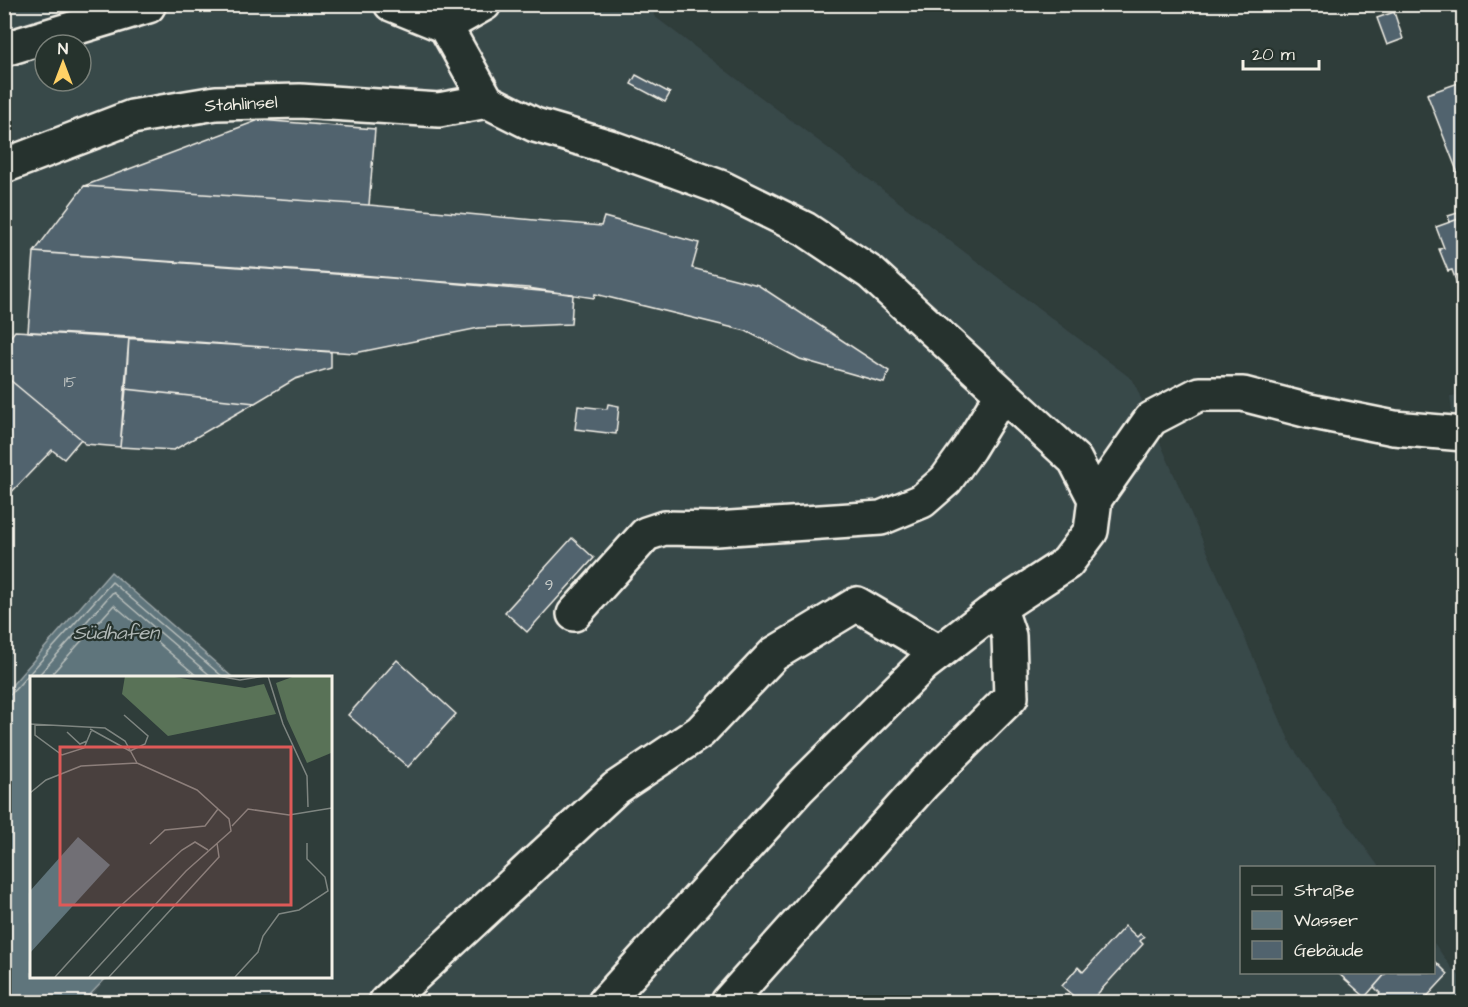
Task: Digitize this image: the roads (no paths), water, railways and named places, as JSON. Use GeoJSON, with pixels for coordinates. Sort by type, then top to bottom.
{"type":"FeatureCollection","features":[{"type":"Feature","properties":{"kind":"street"},"geometry":{"type":"LineString","coordinates":[[4,45],[8,48],[149,4]]}},
{"type":"Feature","properties":{"kind":"street"},"geometry":{"type":"LineString","coordinates":[[391,4],[441,15],[484,4]]}},
{"type":"Feature","properties":{"kind":"street"},"geometry":{"type":"LineString","coordinates":[[441,15],[487,101],[535,125],[610,147],[720,187],[805,228],[871,273],[1076,460],[1095,499]]}},
{"type":"Feature","properties":{"kind":"street","name":"Stahlinsel"},"geometry":{"type":"LineString","coordinates":[[4,166],[132,117],[216,103],[300,101],[439,110],[487,101]]}},
{"type":"Feature","properties":{"kind":"street"},"geometry":{"type":"LineString","coordinates":[[574,614],[646,534],[664,528],[716,529],[881,518],[922,501],[946,480],[969,448],[1002,394]]}},
{"type":"Feature","properties":{"kind":"street"},"geometry":{"type":"LineString","coordinates":[[605,1002],[799,788],[923,665],[999,607],[1067,564],[1091,531],[1095,499],[1150,419],[1199,394],[1243,394],[1309,411],[1394,428],[1464,434]]}},
{"type":"Feature","properties":{"kind":"street"},"geometry":{"type":"LineString","coordinates":[[386,1002],[616,788],[700,732],[774,654],[857,604],[939,652]]}},
{"type":"Feature","properties":{"kind":"street"},"geometry":{"type":"LineString","coordinates":[[728,1002],[923,784],[1011,697],[1009,636],[999,607]]}},
{"type":"Feature","properties":{"kind":"water","name":"Südhafen"},"geometry":{"type":"Polygon","coordinates":[[[111,572],[231,676],[30,676],[30,977],[107,977],[83,1002],[5,1002],[5,693],[111,572]]]}}]}
